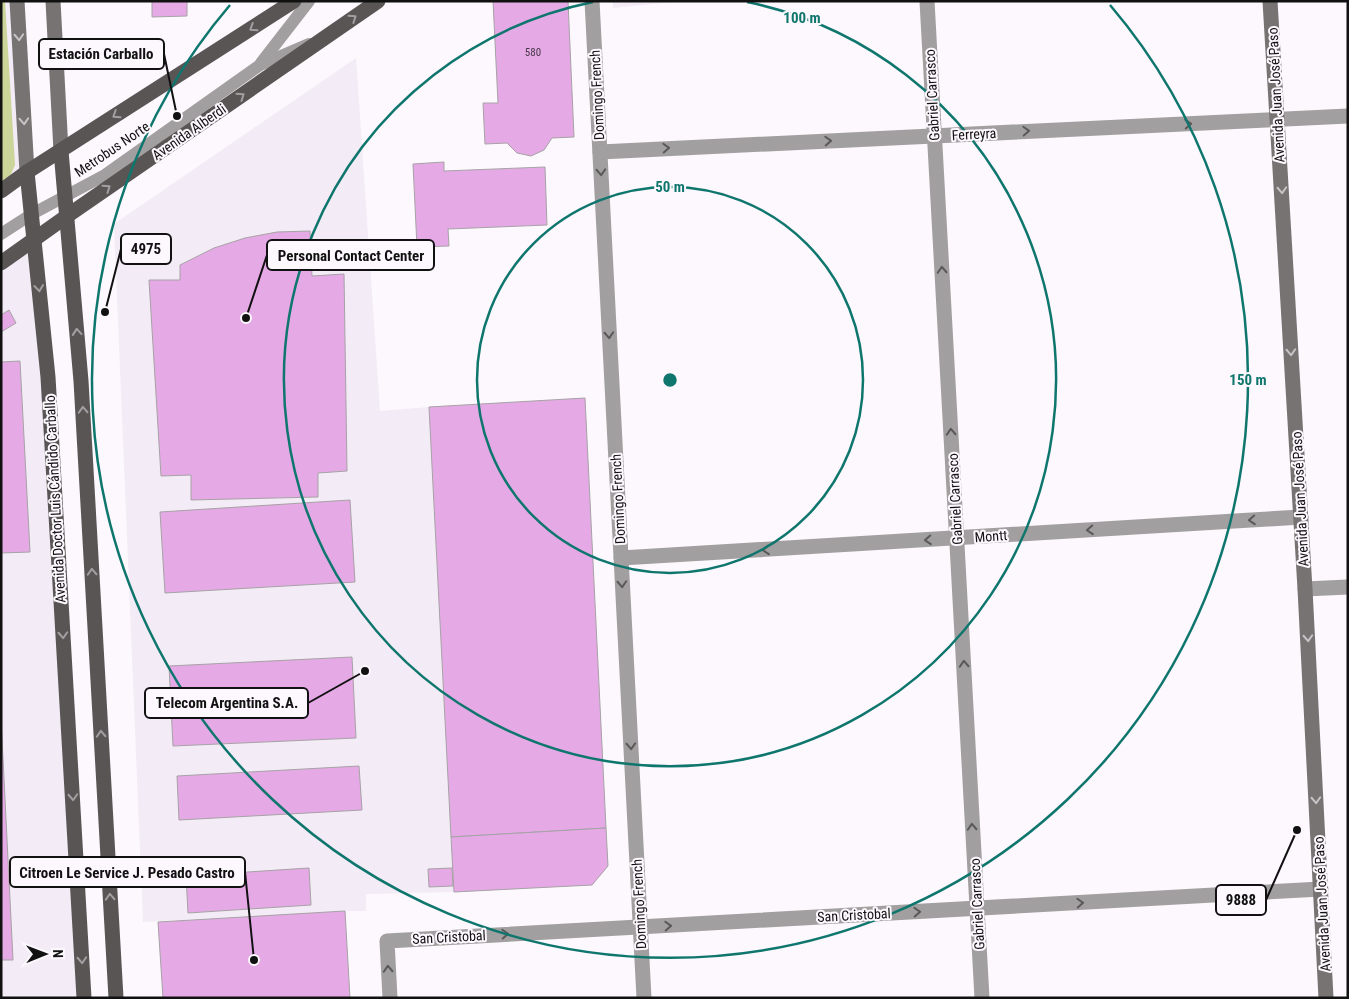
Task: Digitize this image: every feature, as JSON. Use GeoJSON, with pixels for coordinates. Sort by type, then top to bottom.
{"type":"FeatureCollection","features":[{"type":"Feature","properties":{"kind":"main road"},"geometry":{"type":"LineString","coordinates":[[1,191],[294,1]]}},
{"type":"Feature","properties":{"kind":"main road","name":"Avenida Alberdi"},"geometry":{"type":"LineString","coordinates":[[1,263],[378,1]]}},
{"type":"Feature","properties":{"kind":"main road"},"geometry":{"type":"LineString","coordinates":[[61,151],[82,391],[116,998]]}},
{"type":"Feature","properties":{"kind":"main road","name":"Avenida Doctor Luis Cándido Carballo"},"geometry":{"type":"LineString","coordinates":[[28,172],[48,377],[84,998]]}},
{"type":"Feature","properties":{"kind":"street","name":"Avenida Doctor Luis Cándido Carballo"},"geometry":{"type":"LineString","coordinates":[[17,1],[28,172]]}},
{"type":"Feature","properties":{"kind":"street"},"geometry":{"type":"LineString","coordinates":[[53,1],[61,151]]}},
{"type":"Feature","properties":{"kind":"street","name":"Domingo French"},"geometry":{"type":"LineString","coordinates":[[592,1],[644,998]]}},
{"type":"Feature","properties":{"kind":"street","name":"Gabriel Carrasco"},"geometry":{"type":"LineString","coordinates":[[927,1],[982,998]]}},
{"type":"Feature","properties":{"kind":"street","name":"Avenida Juan José Paso"},"geometry":{"type":"LineString","coordinates":[[1270,1],[1301,517],[1326,998]]}},
{"type":"Feature","properties":{"kind":"street","name":"Ferreyra"},"geometry":{"type":"LineString","coordinates":[[600,152],[1348,116]]}},
{"type":"Feature","properties":{"kind":"street","name":"Montt"},"geometry":{"type":"LineString","coordinates":[[621,558],[1301,517]]}},
{"type":"Feature","properties":{"kind":"street"},"geometry":{"type":"LineString","coordinates":[[1305,589],[1348,587]]}},
{"type":"Feature","properties":{"kind":"street","name":"San Cristobal"},"geometry":{"type":"LineString","coordinates":[[390,998],[387,940],[1321,889]]}},
{"type":"Feature","properties":{"kind":"lane","name":"Metrobus Norte"},"geometry":{"type":"LineString","coordinates":[[260,65],[309,1]]}},
{"type":"Feature","properties":{"kind":"lane","name":"Metrobus Norte"},"geometry":{"type":"LineString","coordinates":[[1,234],[32,214],[104,175],[260,65],[329,34]]}},
{"type":"Feature","properties":{"kind":"shaded area"},"geometry":{"type":"Polygon","coordinates":[[[1,1],[17,1],[27,172],[1,191],[1,1]]]}},
{"type":"Feature","properties":{"kind":"shaded area"},"geometry":{"type":"Polygon","coordinates":[[[613,1],[681,1],[613,8],[613,1]]]}},
{"type":"Feature","properties":{"kind":"shaded area"},"geometry":{"type":"Polygon","coordinates":[[[356,58],[380,411],[585,398],[608,866],[592,885],[454,892],[366,894],[366,911],[143,922],[114,224],[356,58]]]}},
{"type":"Feature","properties":{"kind":"shaded area"},"geometry":{"type":"Polygon","coordinates":[[[34,239],[84,998],[1,998],[1,263],[34,239]]]}},
{"type":"Feature","properties":{"kind":"green space"},"geometry":{"type":"Polygon","coordinates":[[[1,1],[5,1],[15,165],[8,181],[1,188],[1,1]]]}},
{"type":"Feature","properties":{"kind":"building"},"geometry":{"type":"Polygon","coordinates":[[[152,1],[187,1],[187,16],[152,17],[152,1]]]}},
{"type":"Feature","properties":{"kind":"building"},"geometry":{"type":"Polygon","coordinates":[[[493,1],[568,1],[574,137],[552,138],[544,150],[531,156],[517,153],[507,143],[485,144],[483,103],[498,103],[493,1]]]}},
{"type":"Feature","properties":{"kind":"building"},"geometry":{"type":"Polygon","coordinates":[[[444,162],[444,171],[545,167],[547,225],[448,229],[449,246],[417,247],[413,164],[444,162]]]}},
{"type":"Feature","properties":{"kind":"building"},"geometry":{"type":"Polygon","coordinates":[[[310,231],[312,276],[344,274],[347,471],[318,473],[318,497],[191,500],[191,475],[161,476],[149,280],[180,280],[180,265],[214,248],[245,238],[277,232],[310,231]]]}},
{"type":"Feature","properties":{"kind":"building"},"geometry":{"type":"Polygon","coordinates":[[[9,310],[16,323],[1,332],[1,315],[9,310]]]}},
{"type":"Feature","properties":{"kind":"building"},"geometry":{"type":"Polygon","coordinates":[[[20,361],[30,552],[1,553],[1,362],[20,361]]]}},
{"type":"Feature","properties":{"kind":"building"},"geometry":{"type":"Polygon","coordinates":[[[585,398],[606,828],[451,837],[429,407],[585,398]]]}},
{"type":"Feature","properties":{"kind":"building"},"geometry":{"type":"Polygon","coordinates":[[[350,500],[355,582],[165,593],[160,512],[350,500]]]}},
{"type":"Feature","properties":{"kind":"building"},"geometry":{"type":"Polygon","coordinates":[[[352,657],[356,738],[173,746],[169,666],[352,657]]]}},
{"type":"Feature","properties":{"kind":"building"},"geometry":{"type":"Polygon","coordinates":[[[1,718],[13,960],[1,960],[1,718]]]}},
{"type":"Feature","properties":{"kind":"building"},"geometry":{"type":"Polygon","coordinates":[[[359,766],[362,810],[179,820],[177,776],[359,766]]]}},
{"type":"Feature","properties":{"kind":"building"},"geometry":{"type":"Polygon","coordinates":[[[606,828],[608,866],[592,885],[454,892],[451,837],[606,828]]]}},
{"type":"Feature","properties":{"kind":"building"},"geometry":{"type":"Polygon","coordinates":[[[309,868],[311,905],[188,913],[186,876],[309,868]]]}},
{"type":"Feature","properties":{"kind":"building"},"geometry":{"type":"Polygon","coordinates":[[[452,868],[453,886],[429,887],[428,869],[452,868]]]}},
{"type":"Feature","properties":{"kind":"building"},"geometry":{"type":"Polygon","coordinates":[[[345,911],[350,998],[163,998],[158,922],[345,911]]]}},
{"type":"Feature","properties":{"kind":"place","name":"Estación Carballo"},"geometry":{"type":"Point","coordinates":[177,116]}},
{"type":"Feature","properties":{"kind":"place","name":"4975"},"geometry":{"type":"Point","coordinates":[105,312]}},
{"type":"Feature","properties":{"kind":"place","name":"Personal Contact Center"},"geometry":{"type":"Point","coordinates":[246,318]}},
{"type":"Feature","properties":{"kind":"place","name":"Telecom Argentina S.A."},"geometry":{"type":"Point","coordinates":[365,671]}},
{"type":"Feature","properties":{"kind":"place","name":"9888"},"geometry":{"type":"Point","coordinates":[1297,830]}},
{"type":"Feature","properties":{"kind":"place","name":"Citroen Le Service J. Pesado Castro"},"geometry":{"type":"Point","coordinates":[254,960]}}]}
